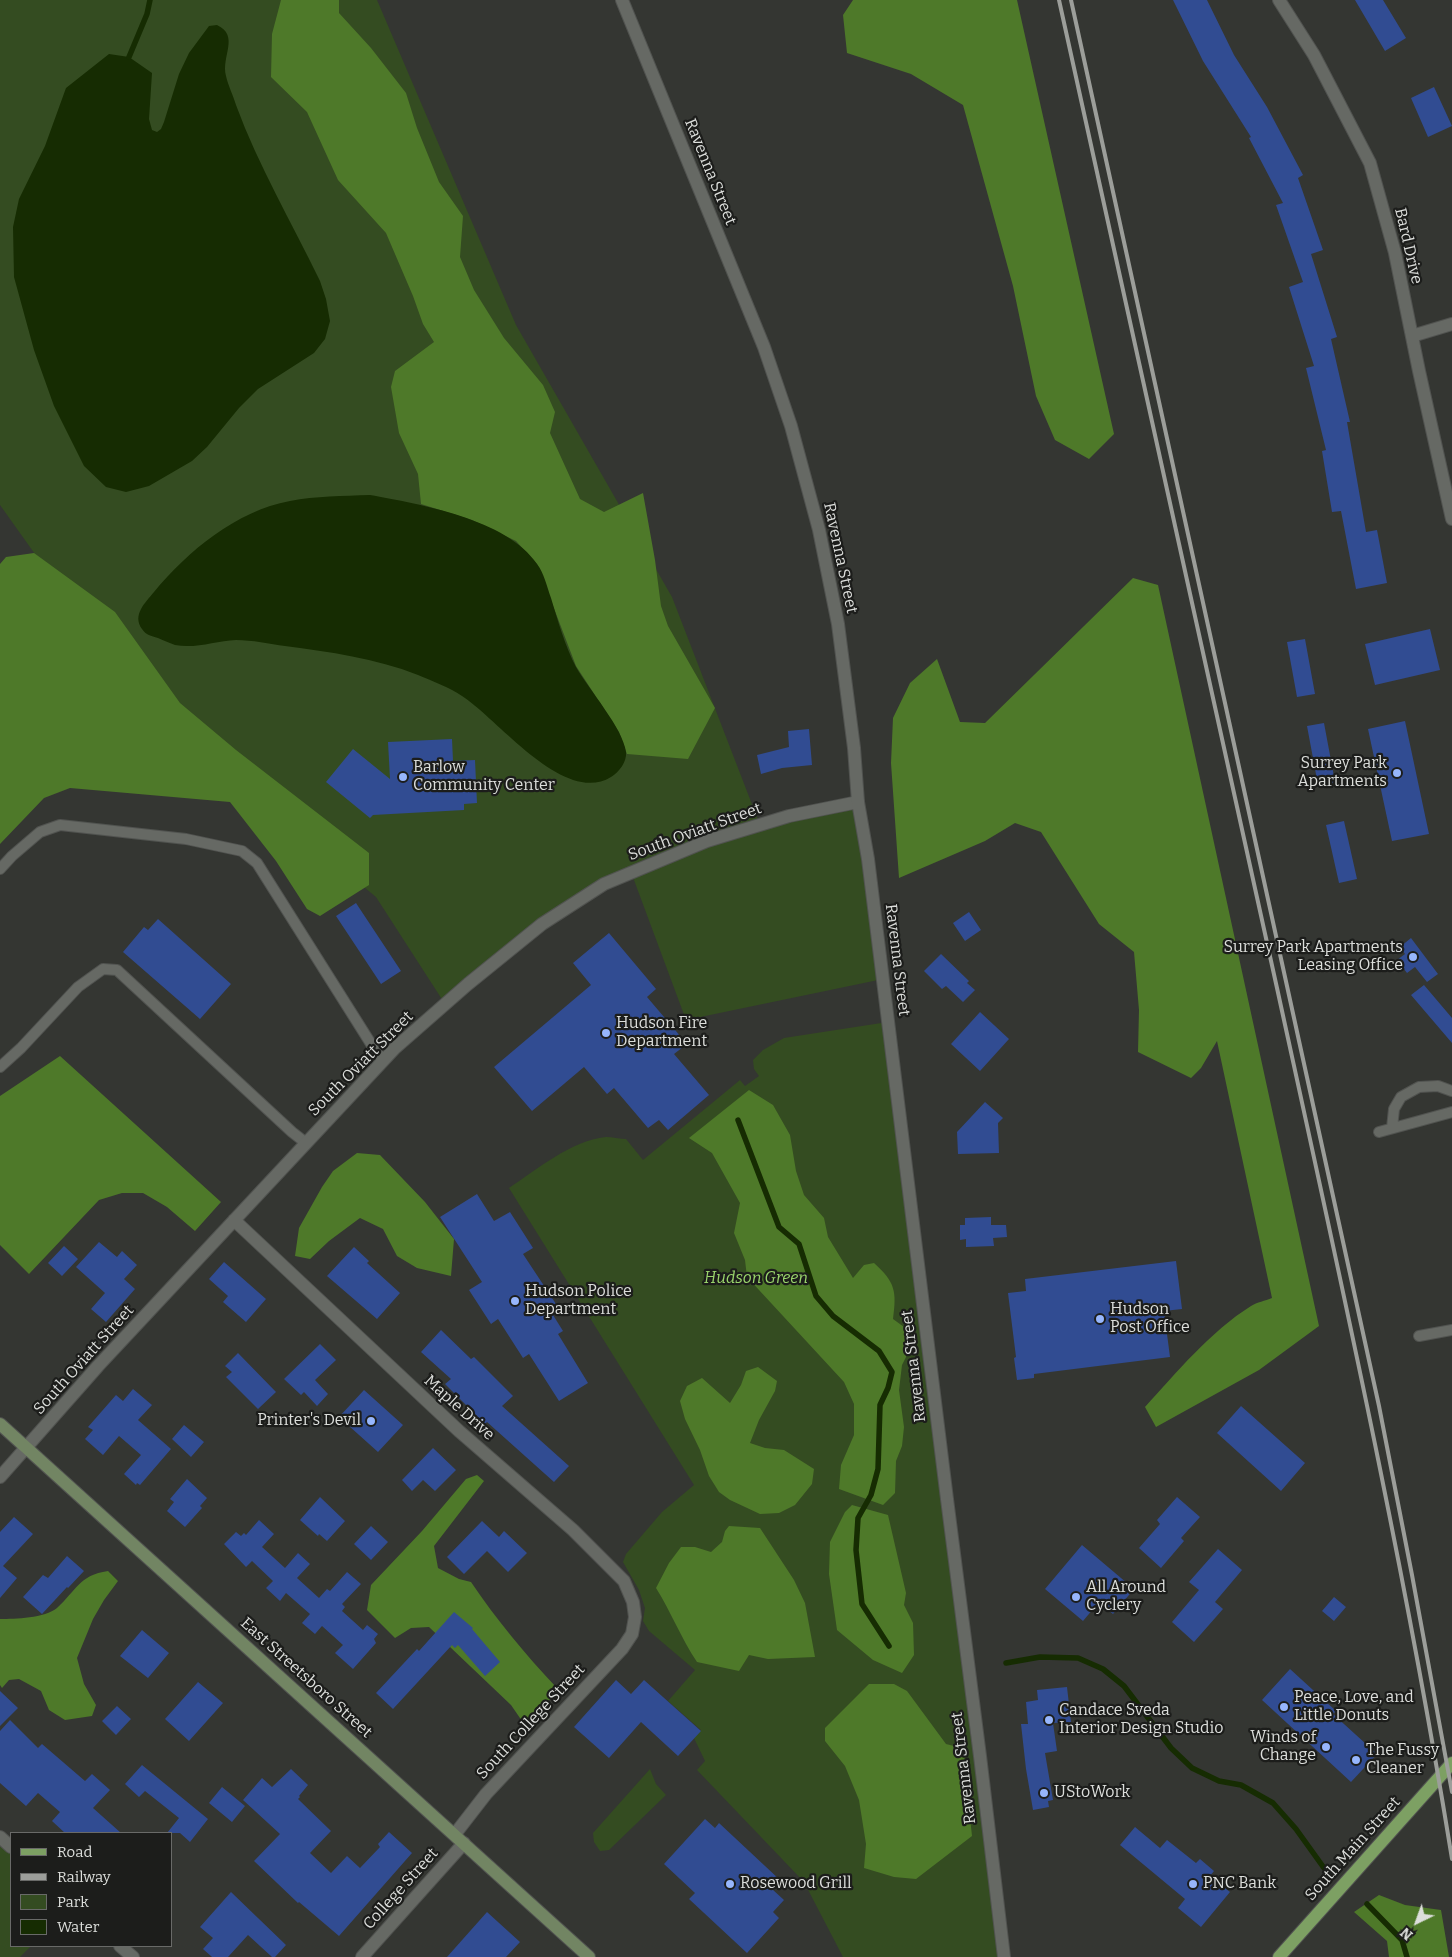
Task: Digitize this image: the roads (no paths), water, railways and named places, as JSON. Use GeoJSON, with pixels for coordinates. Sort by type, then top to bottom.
{"type":"FeatureCollection","features":[{"type":"Feature","properties":{"kind":"main road","name":"East Streetsboro Street"},"geometry":{"type":"LineString","coordinates":[[0,1424],[438,1821],[460,1838],[589,1957]]}},
{"type":"Feature","properties":{"kind":"main road","name":"South Main Street"},"geometry":{"type":"LineString","coordinates":[[1279,1957],[1452,1763]]}},
{"type":"Feature","properties":{"kind":"street","name":"Ravenna Street"},"geometry":{"type":"LineString","coordinates":[[622,0],[764,348],[791,426],[820,530],[838,624],[854,748],[858,802],[869,868],[1004,1957]]}},
{"type":"Feature","properties":{"kind":"street","name":"Bard Drive"},"geometry":{"type":"LineString","coordinates":[[1279,0],[1314,55],[1370,163],[1395,253],[1452,519]]}},
{"type":"Feature","properties":{"kind":"street"},"geometry":{"type":"LineString","coordinates":[[1412,336],[1452,324]]}},
{"type":"Feature","properties":{"kind":"street","name":"South Oviatt Street"},"geometry":{"type":"LineString","coordinates":[[0,1477],[98,1366],[383,1060],[468,984],[542,924],[604,884],[707,841],[789,816],[858,802]]}},
{"type":"Feature","properties":{"kind":"street","name":"Maple Drive"},"geometry":{"type":"LineString","coordinates":[[234,1220],[459,1432],[573,1530],[624,1581],[633,1602],[635,1617],[632,1634]]}},
{"type":"Feature","properties":{"kind":"street","name":"South College Street"},"geometry":{"type":"LineString","coordinates":[[460,1838],[486,1794],[622,1650],[632,1634]]}},
{"type":"Feature","properties":{"kind":"street"},"geometry":{"type":"LineString","coordinates":[[0,1837],[10,1846]]}},
{"type":"Feature","properties":{"kind":"street","name":"College Street"},"geometry":{"type":"LineString","coordinates":[[362,1957],[460,1838]]}},
{"type":"Feature","properties":{"kind":"street"},"geometry":{"type":"LineString","coordinates":[[121,1947],[133,1957]]}},
{"type":"Feature","properties":{"kind":"lane"},"geometry":{"type":"LineString","coordinates":[[0,869],[40,832],[60,825],[186,839],[242,851],[257,863],[383,1060]]}},
{"type":"Feature","properties":{"kind":"lane"},"geometry":{"type":"LineString","coordinates":[[0,1067],[21,1048],[78,987],[102,969],[117,970],[306,1143]]}},
{"type":"Feature","properties":{"kind":"lane"},"geometry":{"type":"LineString","coordinates":[[1392,1128],[1394,1109],[1401,1097],[1419,1087],[1438,1086],[1452,1091]]}},
{"type":"Feature","properties":{"kind":"lane"},"geometry":{"type":"LineString","coordinates":[[1379,1132],[1452,1112]]}},
{"type":"Feature","properties":{"kind":"lane"},"geometry":{"type":"LineString","coordinates":[[1420,1336],[1452,1330]]}},
{"type":"Feature","properties":{"kind":"water"},"geometry":{"type":"Polygon","coordinates":[[[217,25],[224,30],[229,41],[225,69],[236,105],[265,172],[320,281],[330,321],[325,339],[314,353],[258,389],[239,408],[207,447],[192,461],[149,486],[126,492],[106,487],[84,466],[54,406],[34,350],[14,277],[13,227],[19,199],[45,146],[66,88],[109,54],[129,57],[152,73],[149,119],[152,130],[157,132],[161,129],[164,122],[179,74],[189,53],[209,26],[217,25]]]}},
{"type":"Feature","properties":{"kind":"water"},"geometry":{"type":"Polygon","coordinates":[[[370,495],[413,503],[461,516],[484,525],[523,548],[542,572],[565,642],[576,667],[624,742],[625,759],[617,772],[611,777],[593,783],[573,780],[532,756],[477,707],[457,693],[402,669],[336,653],[248,641],[236,640],[190,646],[175,645],[145,633],[139,624],[138,619],[141,609],[167,577],[198,548],[232,523],[270,506],[290,501],[320,497],[370,495]]]}},
{"type":"Feature","properties":{"kind":"waterway"},"geometry":{"type":"LineString","coordinates":[[129,57],[147,14],[150,0]]}},
{"type":"Feature","properties":{"kind":"waterway"},"geometry":{"type":"LineString","coordinates":[[738,1120],[779,1227],[799,1244],[816,1296],[833,1316],[879,1351],[892,1372],[888,1388],[880,1405],[878,1469],[871,1495],[858,1518],[856,1550],[862,1604],[889,1646]]}},
{"type":"Feature","properties":{"kind":"waterway"},"geometry":{"type":"LineString","coordinates":[[1006,1663],[1040,1657],[1078,1658],[1103,1669],[1124,1686],[1171,1748],[1192,1768],[1219,1781],[1241,1785],[1273,1803],[1296,1829],[1324,1868]]}},
{"type":"Feature","properties":{"kind":"waterway"},"geometry":{"type":"LineString","coordinates":[[1367,1904],[1402,1940],[1407,1957]]}},
{"type":"Feature","properties":{"kind":"railway"},"geometry":{"type":"LineString","coordinates":[[1059,0],[1348,1314],[1414,1640],[1452,1859]]}},
{"type":"Feature","properties":{"kind":"railway"},"geometry":{"type":"LineString","coordinates":[[1071,0],[1379,1406],[1452,1792]]}},
{"type":"Feature","properties":{"kind":"place","name":"Surrey Park Apartments"},"geometry":{"type":"Point","coordinates":[1397,773]}},
{"type":"Feature","properties":{"kind":"place","name":"Barlow Community Center"},"geometry":{"type":"Point","coordinates":[403,777]}},
{"type":"Feature","properties":{"kind":"place","name":"Surrey Park Apartments Leasing Office"},"geometry":{"type":"Point","coordinates":[1413,957]}},
{"type":"Feature","properties":{"kind":"place","name":"Hudson Fire Department"},"geometry":{"type":"Point","coordinates":[606,1033]}},
{"type":"Feature","properties":{"kind":"place","name":"Hudson Police Department"},"geometry":{"type":"Point","coordinates":[515,1301]}},
{"type":"Feature","properties":{"kind":"place","name":"Hudson Post Office"},"geometry":{"type":"Point","coordinates":[1100,1319]}},
{"type":"Feature","properties":{"kind":"place","name":"Printer's Devil"},"geometry":{"type":"Point","coordinates":[371,1421]}},
{"type":"Feature","properties":{"kind":"place","name":"All Around Cyclery"},"geometry":{"type":"Point","coordinates":[1076,1597]}},
{"type":"Feature","properties":{"kind":"place","name":"Peace, Love, and Little Donuts"},"geometry":{"type":"Point","coordinates":[1284,1707]}},
{"type":"Feature","properties":{"kind":"place","name":"Candace Sveda Interior Design Studio"},"geometry":{"type":"Point","coordinates":[1049,1720]}},
{"type":"Feature","properties":{"kind":"place","name":"Winds of Change"},"geometry":{"type":"Point","coordinates":[1326,1747]}},
{"type":"Feature","properties":{"kind":"place","name":"The Fussy Cleaner"},"geometry":{"type":"Point","coordinates":[1356,1760]}},
{"type":"Feature","properties":{"kind":"place","name":"UStoWork"},"geometry":{"type":"Point","coordinates":[1044,1793]}},
{"type":"Feature","properties":{"kind":"place","name":"Rosewood Grill"},"geometry":{"type":"Point","coordinates":[730,1884]}},
{"type":"Feature","properties":{"kind":"place","name":"PNC Bank"},"geometry":{"type":"Point","coordinates":[1193,1884]}},
{"type":"Feature","properties":{"kind":"park label","name":"Hudson Green"},"geometry":{"type":"Point","coordinates":[756,1279]}}]}
